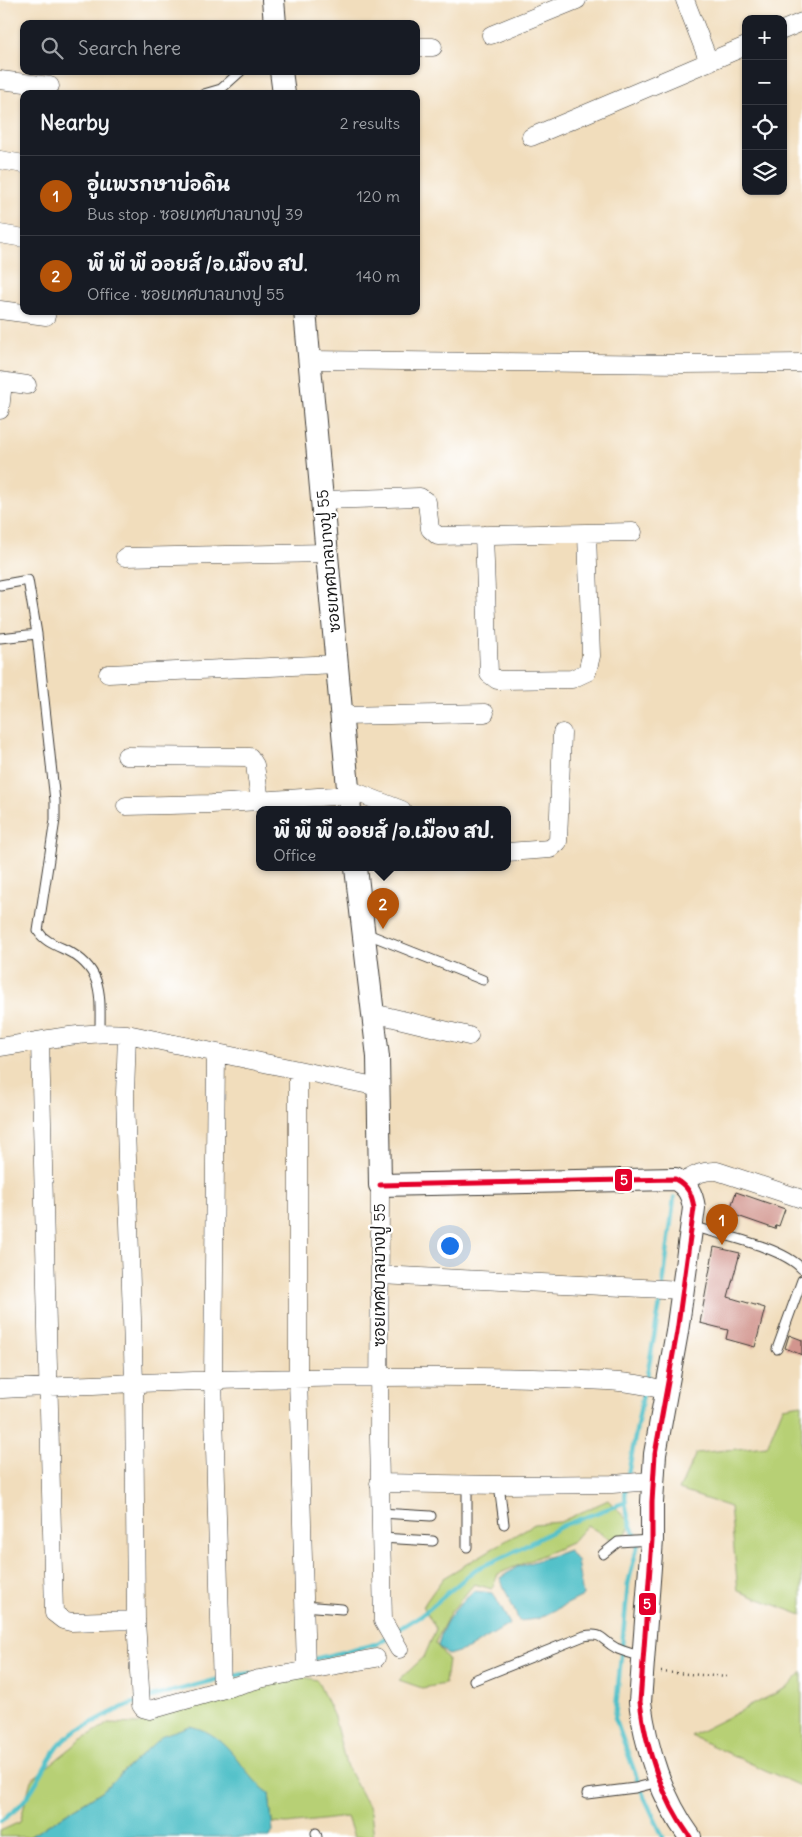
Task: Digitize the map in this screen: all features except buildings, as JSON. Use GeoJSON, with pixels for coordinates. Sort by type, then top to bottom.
{"type":"FeatureCollection","features":[{"type":"Feature","properties":{"kind":"street"},"geometry":{"type":"LineString","coordinates":[[273,0],[276,20]]}},
{"type":"Feature","properties":{"kind":"street"},"geometry":{"type":"LineString","coordinates":[[491,35],[577,0]]}},
{"type":"Feature","properties":{"kind":"street"},"geometry":{"type":"LineString","coordinates":[[685,0],[709,62]]}},
{"type":"Feature","properties":{"kind":"street"},"geometry":{"type":"LineString","coordinates":[[787,28],[802,22]]}},
{"type":"Feature","properties":{"kind":"street"},"geometry":{"type":"LineString","coordinates":[[530,137],[742,48]]}},
{"type":"Feature","properties":{"kind":"street"},"geometry":{"type":"LineString","coordinates":[[282,75],[283,90]]}},
{"type":"Feature","properties":{"kind":"street"},"geometry":{"type":"LineString","coordinates":[[0,80],[50,86]]}},
{"type":"Feature","properties":{"kind":"street"},"geometry":{"type":"LineString","coordinates":[[0,160],[20,163]]}},
{"type":"Feature","properties":{"kind":"street"},"geometry":{"type":"LineString","coordinates":[[0,234],[20,237]]}},
{"type":"Feature","properties":{"kind":"street"},"geometry":{"type":"LineString","coordinates":[[0,310],[20,313]]}},
{"type":"Feature","properties":{"kind":"street"},"geometry":{"type":"LineString","coordinates":[[38,315],[46,316]]}},
{"type":"Feature","properties":{"kind":"street","name":"ซอยเทศบาลบางปู 55"},"geometry":{"type":"LineString","coordinates":[[305,315],[349,798]]}},
{"type":"Feature","properties":{"kind":"street"},"geometry":{"type":"LineString","coordinates":[[309,360],[683,364],[802,363]]}},
{"type":"Feature","properties":{"kind":"street"},"geometry":{"type":"LineString","coordinates":[[0,410],[2,382],[27,385]]}},
{"type":"Feature","properties":{"kind":"street"},"geometry":{"type":"LineString","coordinates":[[322,500],[425,498],[430,529],[438,536],[633,532]]}},
{"type":"Feature","properties":{"kind":"street"},"geometry":{"type":"LineString","coordinates":[[484,535],[489,674],[497,680],[572,679],[587,672],[591,656],[587,533]]}},
{"type":"Feature","properties":{"kind":"street"},"geometry":{"type":"LineString","coordinates":[[125,557],[326,552]]}},
{"type":"Feature","properties":{"kind":"street"},"geometry":{"type":"LineString","coordinates":[[108,674],[337,664]]}},
{"type":"Feature","properties":{"kind":"street"},"geometry":{"type":"LineString","coordinates":[[342,716],[485,713]]}},
{"type":"Feature","properties":{"kind":"street"},"geometry":{"type":"LineString","coordinates":[[511,852],[550,849],[558,842],[562,733]]}},
{"type":"Feature","properties":{"kind":"street"},"geometry":{"type":"LineString","coordinates":[[126,756],[250,758],[255,764],[260,801]]}},
{"type":"Feature","properties":{"kind":"street"},"geometry":{"type":"LineString","coordinates":[[126,806],[349,798],[384,806]]}},
{"type":"Feature","properties":{"kind":"street","name":"ซอยเทศบาลบางปู 55"},"geometry":{"type":"LineString","coordinates":[[356,871],[373,1013],[379,1086],[379,1483],[382,1621],[393,1640]]}},
{"type":"Feature","properties":{"kind":"street"},"geometry":{"type":"LineString","coordinates":[[373,1013],[469,1036]]}},
{"type":"Feature","properties":{"kind":"street"},"geometry":{"type":"LineString","coordinates":[[0,1047],[100,1032],[127,1034],[379,1086]]}},
{"type":"Feature","properties":{"kind":"street"},"geometry":{"type":"LineString","coordinates":[[127,1034],[126,1094],[134,1382],[136,1620],[140,1700],[150,1710],[222,1683],[259,1679],[306,1662],[376,1658]]}},
{"type":"Feature","properties":{"kind":"street"},"geometry":{"type":"LineString","coordinates":[[40,1042],[54,1613],[62,1620],[71,1622],[136,1620]]}},
{"type":"Feature","properties":{"kind":"street"},"geometry":{"type":"LineString","coordinates":[[216,1053],[213,1379],[222,1683]]}},
{"type":"Feature","properties":{"kind":"street"},"geometry":{"type":"LineString","coordinates":[[298,1070],[298,1377],[303,1536],[302,1606],[306,1662]]}},
{"type":"Feature","properties":{"kind":"street"},"geometry":{"type":"LineString","coordinates":[[682,1183],[697,1173],[717,1171],[802,1199]]}},
{"type":"Feature","properties":{"kind":"street"},"geometry":{"type":"LineString","coordinates":[[380,1185],[674,1179],[682,1183],[692,1197],[694,1208],[692,1226],[670,1289],[660,1389],[644,1482],[644,1540],[639,1660],[640,1702],[643,1726],[655,1782],[671,1804],[690,1837]]}},
{"type":"Feature","properties":{"kind":"street"},"geometry":{"type":"LineString","coordinates":[[380,1276],[670,1289]]}},
{"type":"Feature","properties":{"kind":"street"},"geometry":{"type":"LineString","coordinates":[[0,1389],[213,1379],[379,1376],[528,1377],[636,1384],[660,1389]]}},
{"type":"Feature","properties":{"kind":"street"},"geometry":{"type":"LineString","coordinates":[[379,1483],[500,1485],[644,1482]]}},
{"type":"Feature","properties":{"kind":"lane"},"geometry":{"type":"LineString","coordinates":[[218,90],[237,75]]}},
{"type":"Feature","properties":{"kind":"lane"},"geometry":{"type":"LineString","coordinates":[[0,585],[28,580],[37,634],[55,801],[55,820],[38,931],[42,937],[76,955],[89,967],[100,990],[100,1032]]}},
{"type":"Feature","properties":{"kind":"lane"},"geometry":{"type":"LineString","coordinates":[[0,638],[37,634]]}},
{"type":"Feature","properties":{"kind":"lane"},"geometry":{"type":"LineString","coordinates":[[362,932],[483,980]]}},
{"type":"Feature","properties":{"kind":"lane"},"geometry":{"type":"LineString","coordinates":[[692,1226],[774,1252],[792,1260],[802,1269]]}},
{"type":"Feature","properties":{"kind":"lane"},"geometry":{"type":"LineString","coordinates":[[777,1349],[802,1280]]}},
{"type":"Feature","properties":{"kind":"lane"},"geometry":{"type":"LineString","coordinates":[[467,1485],[467,1547]]}},
{"type":"Feature","properties":{"kind":"lane"},"geometry":{"type":"LineString","coordinates":[[500,1485],[504,1524]]}},
{"type":"Feature","properties":{"kind":"lane"},"geometry":{"type":"LineString","coordinates":[[380,1513],[430,1516]]}},
{"type":"Feature","properties":{"kind":"lane"},"geometry":{"type":"LineString","coordinates":[[381,1538],[433,1541]]}},
{"type":"Feature","properties":{"kind":"lane"},"geometry":{"type":"LineString","coordinates":[[603,1554],[618,1542],[644,1540]]}},
{"type":"Feature","properties":{"kind":"lane"},"geometry":{"type":"LineString","coordinates":[[302,1606],[342,1609]]}},
{"type":"Feature","properties":{"kind":"lane"},"geometry":{"type":"LineString","coordinates":[[474,1680],[584,1636],[594,1634],[600,1635],[617,1649],[639,1660]]}},
{"type":"Feature","properties":{"kind":"lane"},"geometry":{"type":"LineString","coordinates":[[587,1794],[634,1788],[655,1782]]}},
{"type":"Feature","properties":{"kind":"path"},"geometry":{"type":"LineString","coordinates":[[639,1660],[728,1677]]}},
{"type":"Feature","properties":{"kind":"green space"},"geometry":{"type":"Polygon","coordinates":[[[802,1404],[802,1615],[738,1591],[730,1507],[679,1490],[696,1453],[767,1446],[783,1407],[802,1404]]]}},
{"type":"Feature","properties":{"kind":"green space"},"geometry":{"type":"Polygon","coordinates":[[[608,1500],[631,1524],[622,1541],[610,1539],[587,1525],[571,1543],[498,1574],[492,1589],[474,1584],[450,1613],[435,1643],[448,1659],[445,1684],[422,1688],[399,1680],[424,1657],[436,1629],[423,1606],[443,1578],[534,1524],[560,1522],[608,1500]]]}},
{"type":"Feature","properties":{"kind":"green space"},"geometry":{"type":"Polygon","coordinates":[[[802,1672],[802,1787],[691,1736],[788,1687],[802,1672]]]}},
{"type":"Feature","properties":{"kind":"green space"},"geometry":{"type":"Polygon","coordinates":[[[286,1673],[317,1680],[334,1717],[346,1765],[371,1812],[374,1837],[354,1837],[347,1817],[287,1824],[272,1823],[269,1793],[255,1783],[130,1765],[102,1791],[29,1837],[0,1837],[0,1831],[20,1822],[31,1780],[81,1740],[109,1723],[139,1724],[215,1691],[286,1673]]]}},
{"type":"Feature","properties":{"kind":"water"},"geometry":{"type":"Polygon","coordinates":[[[569,1550],[577,1561],[583,1596],[537,1619],[519,1621],[500,1578],[517,1567],[569,1550]]]}},
{"type":"Feature","properties":{"kind":"water"},"geometry":{"type":"Polygon","coordinates":[[[474,1591],[493,1593],[510,1624],[468,1649],[448,1655],[438,1646],[443,1629],[456,1609],[474,1591]]]}},
{"type":"Feature","properties":{"kind":"water"},"geometry":{"type":"Polygon","coordinates":[[[190,1726],[204,1731],[226,1746],[258,1784],[269,1793],[273,1831],[270,1837],[29,1837],[102,1791],[163,1735],[190,1726]]]}},
{"type":"Feature","properties":{"kind":"waterway"},"geometry":{"type":"LineString","coordinates":[[663,1286],[674,1198]]}},
{"type":"Feature","properties":{"kind":"waterway"},"geometry":{"type":"LineString","coordinates":[[646,1381],[662,1293]]}},
{"type":"Feature","properties":{"kind":"waterway"},"geometry":{"type":"LineString","coordinates":[[627,1480],[644,1389]]}},
{"type":"Feature","properties":{"kind":"waterway"},"geometry":{"type":"LineString","coordinates":[[626,1487],[625,1501],[628,1515],[632,1529],[639,1540],[628,1584],[615,1718],[642,1792],[663,1837]]}},
{"type":"Feature","properties":{"kind":"waterway"},"geometry":{"type":"LineString","coordinates":[[394,1632],[423,1614],[476,1569],[510,1554],[564,1525],[626,1502]]}},
{"type":"Feature","properties":{"kind":"waterway"},"geometry":{"type":"LineString","coordinates":[[310,1660],[376,1644],[388,1637]]}},
{"type":"Feature","properties":{"kind":"waterway"},"geometry":{"type":"LineString","coordinates":[[226,1677],[251,1673]]}},
{"type":"Feature","properties":{"kind":"waterway"},"geometry":{"type":"LineString","coordinates":[[144,1699],[219,1679]]}},
{"type":"Feature","properties":{"kind":"waterway"},"geometry":{"type":"LineString","coordinates":[[0,1821],[22,1804],[48,1762],[67,1737],[121,1708],[137,1702]]}},
{"type":"Feature","properties":{"kind":"transit line","name":"5"},"geometry":{"type":"LineString","coordinates":[[380,1185],[675,1179],[691,1195],[694,1208],[677,1332],[655,1454],[652,1540],[640,1702],[646,1738],[663,1790],[690,1837]]}},
{"type":"Feature","properties":{"kind":"place","name":"พี พี พี ออยส์ /อ.เมือง สป."},"geometry":{"type":"Point","coordinates":[383,929]}},
{"type":"Feature","properties":{"kind":"place","name":"อู่แพรกษาบ่อดิน"},"geometry":{"type":"Point","coordinates":[722,1245]}}]}
